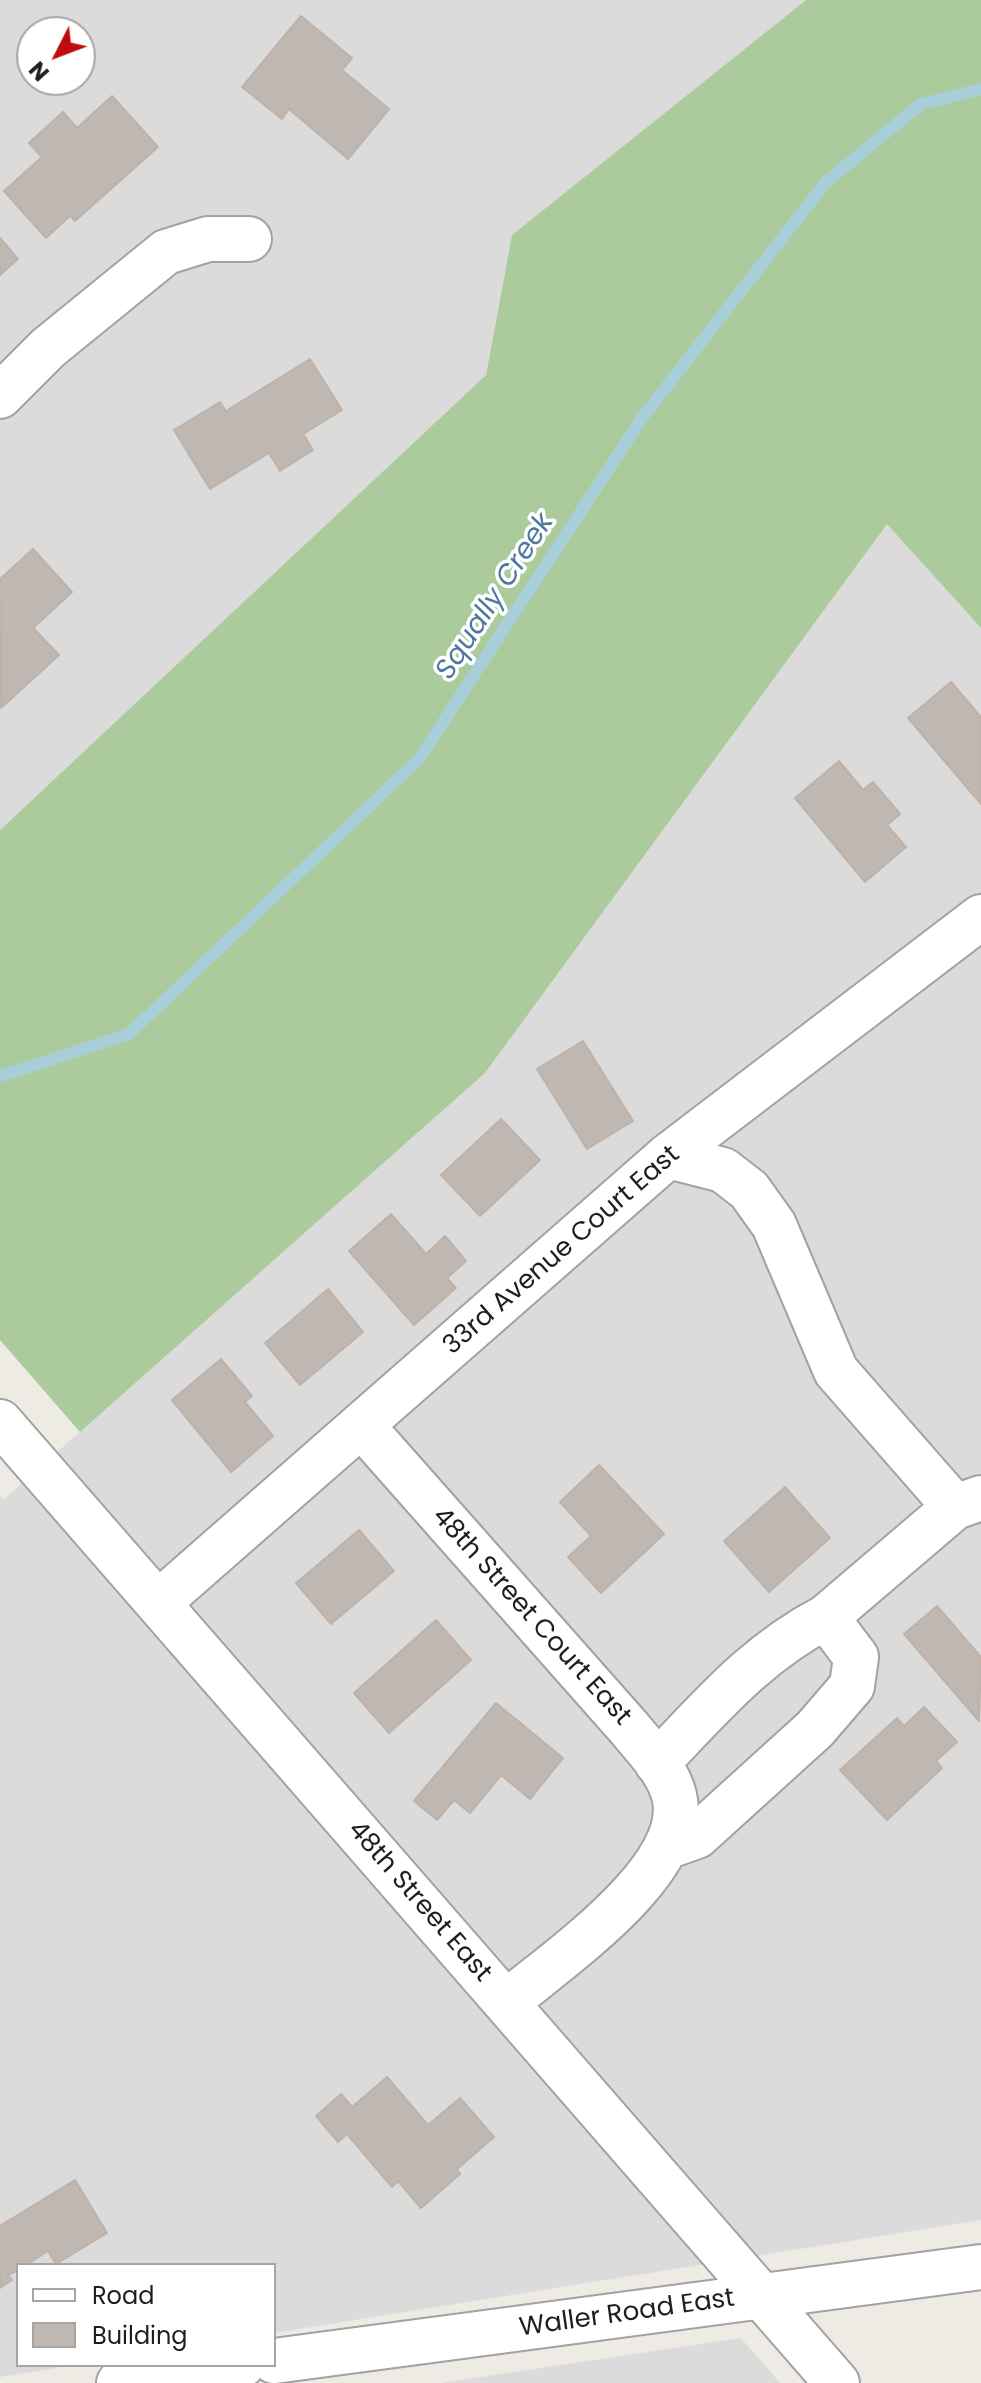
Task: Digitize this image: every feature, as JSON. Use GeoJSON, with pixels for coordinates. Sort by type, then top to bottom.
{"type":"FeatureCollection","features":[{"type":"Feature","properties":{"kind":"street"},"geometry":{"type":"LineString","coordinates":[[0,396],[48,348],[166,252],[208,239],[249,239]]}},
{"type":"Feature","properties":{"kind":"street","name":"33rd Avenue Court East"},"geometry":{"type":"LineString","coordinates":[[158,1603],[668,1156],[981,917]]}},
{"type":"Feature","properties":{"kind":"street"},"geometry":{"type":"LineString","coordinates":[[657,1763],[756,1661],[795,1633],[826,1617],[968,1502],[836,1371],[774,1225],[749,1190],[723,1170],[668,1156]]}},
{"type":"Feature","properties":{"kind":"street","name":"48th Street Court East"},"geometry":{"type":"LineString","coordinates":[[362,1426],[657,1763],[675,1796],[672,1833]]}},
{"type":"Feature","properties":{"kind":"street","name":"48th Street East"},"geometry":{"type":"LineString","coordinates":[[5,1436],[158,1603],[837,2383]]}},
{"type":"Feature","properties":{"kind":"street"},"geometry":{"type":"LineString","coordinates":[[506,2003],[632,1893],[672,1833],[697,1836],[761,1782],[815,1729],[852,1686],[856,1657],[826,1617]]}},
{"type":"Feature","properties":{"kind":"street","name":"Waller Road East"},"geometry":{"type":"LineString","coordinates":[[276,2361],[981,2267]]}},
{"type":"Feature","properties":{"kind":"street"},"geometry":{"type":"LineString","coordinates":[[119,2383],[228,2367]]}},
{"type":"Feature","properties":{"kind":"shaded area"},"geometry":{"type":"Polygon","coordinates":[[[0,0],[806,0],[512,235],[486,375],[0,830],[0,0]]]}},
{"type":"Feature","properties":{"kind":"shaded area"},"geometry":{"type":"Polygon","coordinates":[[[887,523],[981,628],[981,2220],[276,2333],[276,2263],[16,2263],[16,2367],[62,2367],[0,2377],[0,1496],[4,1499],[485,1073],[887,523]]]}},
{"type":"Feature","properties":{"kind":"shaded area"},"geometry":{"type":"Polygon","coordinates":[[[741,2338],[780,2383],[441,2383],[741,2338]]]}},
{"type":"Feature","properties":{"kind":"green space"},"geometry":{"type":"Polygon","coordinates":[[[806,0],[981,0],[981,628],[887,524],[485,1073],[80,1432],[0,1340],[0,830],[486,375],[512,235],[806,0]]]}},
{"type":"Feature","properties":{"kind":"building"},"geometry":{"type":"Polygon","coordinates":[[[301,16],[352,58],[342,70],[389,109],[348,159],[289,109],[282,119],[242,87],[301,16]]]}},
{"type":"Feature","properties":{"kind":"building"},"geometry":{"type":"Polygon","coordinates":[[[112,96],[158,147],[75,221],[70,216],[46,238],[4,191],[42,157],[29,143],[63,112],[77,128],[112,96]]]}},
{"type":"Feature","properties":{"kind":"building"},"geometry":{"type":"Polygon","coordinates":[[[0,238],[18,259],[0,275],[0,238]]]}},
{"type":"Feature","properties":{"kind":"building"},"geometry":{"type":"Polygon","coordinates":[[[310,359],[342,410],[303,434],[313,450],[280,471],[269,453],[210,489],[174,430],[220,402],[226,411],[310,359]]]}},
{"type":"Feature","properties":{"kind":"building"},"geometry":{"type":"Polygon","coordinates":[[[33,549],[72,592],[33,628],[59,655],[1,708],[0,579],[33,549]]]}},
{"type":"Feature","properties":{"kind":"building"},"geometry":{"type":"Polygon","coordinates":[[[951,682],[981,717],[981,804],[908,718],[951,682]]]}},
{"type":"Feature","properties":{"kind":"building"},"geometry":{"type":"Polygon","coordinates":[[[839,761],[863,790],[873,782],[900,814],[887,825],[906,847],[865,882],[795,798],[839,761]]]}},
{"type":"Feature","properties":{"kind":"building"},"geometry":{"type":"Polygon","coordinates":[[[583,1041],[633,1121],[587,1149],[537,1069],[583,1041]]]}},
{"type":"Feature","properties":{"kind":"building"},"geometry":{"type":"Polygon","coordinates":[[[501,1119],[540,1160],[480,1216],[441,1175],[501,1119]]]}},
{"type":"Feature","properties":{"kind":"building"},"geometry":{"type":"Polygon","coordinates":[[[391,1214],[426,1254],[445,1236],[466,1261],[447,1278],[456,1288],[414,1325],[349,1251],[391,1214]]]}},
{"type":"Feature","properties":{"kind":"building"},"geometry":{"type":"Polygon","coordinates":[[[328,1289],[363,1332],[300,1385],[265,1343],[328,1289]]]}},
{"type":"Feature","properties":{"kind":"building"},"geometry":{"type":"Polygon","coordinates":[[[221,1359],[252,1396],[245,1402],[273,1436],[231,1472],[172,1400],[221,1359]]]}},
{"type":"Feature","properties":{"kind":"building"},"geometry":{"type":"Polygon","coordinates":[[[599,1465],[664,1534],[601,1593],[568,1557],[591,1536],[560,1502],[599,1465]]]}},
{"type":"Feature","properties":{"kind":"building"},"geometry":{"type":"Polygon","coordinates":[[[785,1487],[830,1538],[769,1592],[724,1541],[785,1487]]]}},
{"type":"Feature","properties":{"kind":"building"},"geometry":{"type":"Polygon","coordinates":[[[359,1530],[394,1571],[331,1624],[296,1583],[359,1530]]]}},
{"type":"Feature","properties":{"kind":"building"},"geometry":{"type":"Polygon","coordinates":[[[937,1606],[981,1657],[979,1721],[904,1634],[937,1606]]]}},
{"type":"Feature","properties":{"kind":"building"},"geometry":{"type":"Polygon","coordinates":[[[436,1620],[471,1660],[389,1733],[354,1693],[436,1620]]]}},
{"type":"Feature","properties":{"kind":"building"},"geometry":{"type":"Polygon","coordinates":[[[496,1703],[563,1758],[530,1799],[501,1775],[470,1813],[454,1800],[437,1820],[414,1801],[496,1703]]]}},
{"type":"Feature","properties":{"kind":"building"},"geometry":{"type":"Polygon","coordinates":[[[924,1707],[957,1742],[936,1761],[942,1768],[887,1820],[840,1770],[897,1718],[904,1726],[924,1707]]]}},
{"type":"Feature","properties":{"kind":"building"},"geometry":{"type":"Polygon","coordinates":[[[387,2077],[428,2125],[460,2098],[494,2137],[457,2169],[460,2174],[421,2208],[398,2181],[392,2187],[347,2134],[338,2142],[316,2116],[341,2094],[352,2107],[387,2077]]]}},
{"type":"Feature","properties":{"kind":"building"},"geometry":{"type":"Polygon","coordinates":[[[75,2180],[107,2233],[58,2263],[48,2251],[29,2263],[16,2263],[16,2271],[8,2275],[12,2280],[0,2288],[0,2226],[75,2180]]]}},
{"type":"Feature","properties":{"kind":"waterway","name":"Squally Creek"},"geometry":{"type":"LineString","coordinates":[[0,1076],[129,1034],[419,759],[642,418],[826,182],[921,104],[981,89]]}}]}
